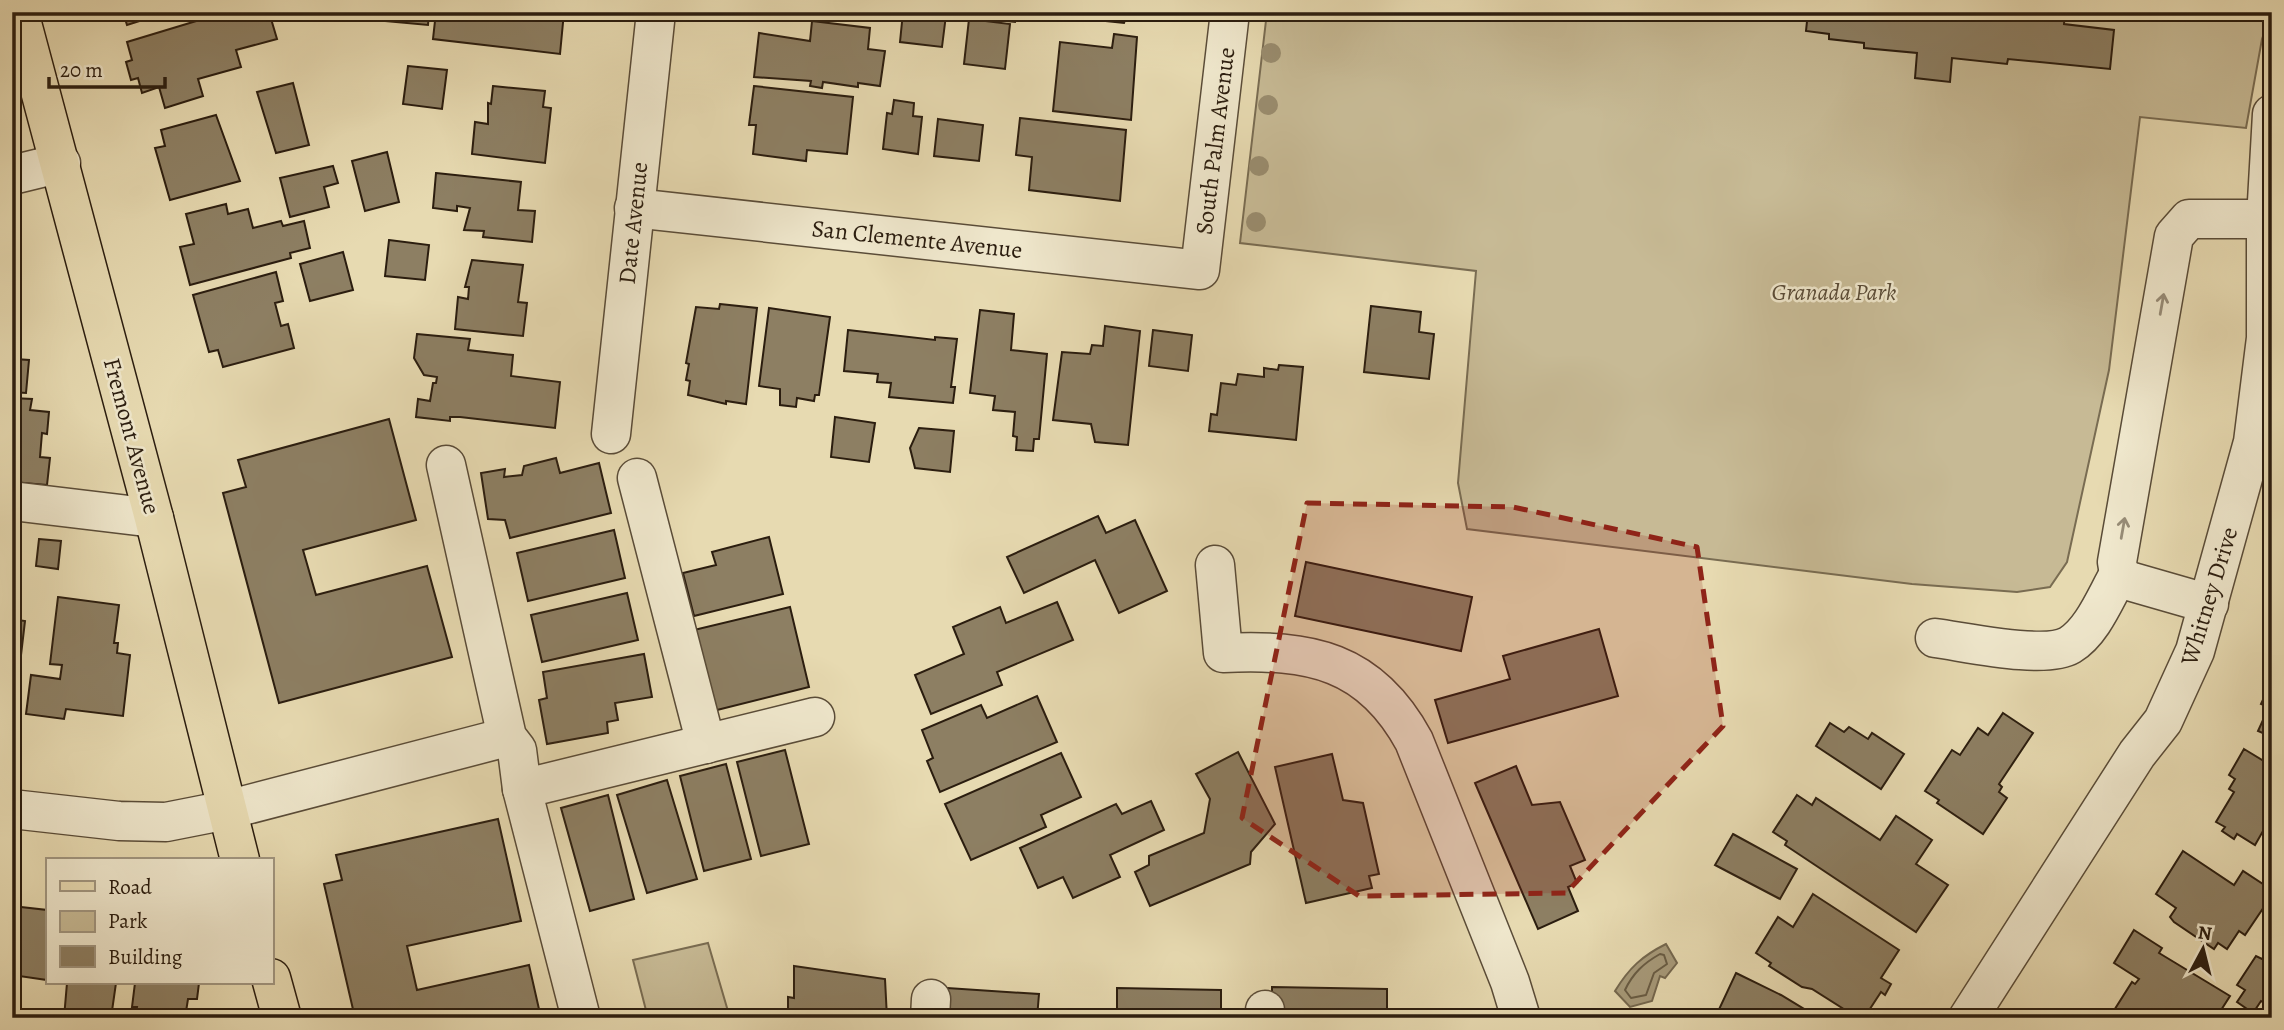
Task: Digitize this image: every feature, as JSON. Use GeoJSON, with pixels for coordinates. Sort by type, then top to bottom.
{"type":"FeatureCollection","features":[{"type":"Feature","properties":{"kind":"main road","name":"Fremont Avenue"},"geometry":{"type":"LineString","coordinates":[[19,12],[154,518],[239,858]]}},
{"type":"Feature","properties":{"kind":"main road"},"geometry":{"type":"LineString","coordinates":[[273,984],[282,1018]]}},
{"type":"Feature","properties":{"kind":"street","name":"Date Avenue"},"geometry":{"type":"LineString","coordinates":[[611,434],[656,12]]}},
{"type":"Feature","properties":{"kind":"street","name":"South Palm Avenue"},"geometry":{"type":"LineString","coordinates":[[1200,270],[1230,12]]}},
{"type":"Feature","properties":{"kind":"street","name":"Whitney Drive"},"geometry":{"type":"LineString","coordinates":[[1968,1018],[2137,754],[2163,721],[2195,651],[2253,442],[2266,338],[2266,219],[2272,114]]}},
{"type":"Feature","properties":{"kind":"street"},"geometry":{"type":"LineString","coordinates":[[12,175],[61,163]]}},
{"type":"Feature","properties":{"kind":"street","name":"San Clemente Avenue"},"geometry":{"type":"LineString","coordinates":[[634,208],[1200,270]]}},
{"type":"Feature","properties":{"kind":"street"},"geometry":{"type":"LineString","coordinates":[[1935,638],[2049,652],[2069,646],[2086,630],[2119,574],[2117,562],[2174,236],[2189,219],[2266,219]]}},
{"type":"Feature","properties":{"kind":"street"},"geometry":{"type":"LineString","coordinates":[[446,465],[507,737],[516,750],[522,789],[581,1018]]}},
{"type":"Feature","properties":{"kind":"street"},"geometry":{"type":"LineString","coordinates":[[637,478],[705,744]]}},
{"type":"Feature","properties":{"kind":"street"},"geometry":{"type":"LineString","coordinates":[[12,501],[154,518]]}},
{"type":"Feature","properties":{"kind":"street"},"geometry":{"type":"LineString","coordinates":[[1215,565],[1223,653],[1284,653],[1342,667],[1382,694],[1400,715],[1414,741],[1520,1014]]}},
{"type":"Feature","properties":{"kind":"street"},"geometry":{"type":"LineString","coordinates":[[2119,574],[2129,582],[2209,604]]}},
{"type":"Feature","properties":{"kind":"street"},"geometry":{"type":"LineString","coordinates":[[522,789],[815,717]]}},
{"type":"Feature","properties":{"kind":"street"},"geometry":{"type":"LineString","coordinates":[[12,809],[148,823],[166,822],[227,810],[507,737]]}},
{"type":"Feature","properties":{"kind":"highlighted area"},"geometry":{"type":"Polygon","coordinates":[[[1307,503],[1513,507],[1697,547],[1723,726],[1566,893],[1359,896],[1242,818],[1307,503]]]}},
{"type":"Feature","properties":{"kind":"green space","name":"Granada Park"},"geometry":{"type":"Polygon","coordinates":[[[1267,12],[2272,12],[2262,39],[2246,128],[2140,117],[2109,370],[2067,562],[2050,587],[2017,592],[1912,584],[1467,529],[1458,483],[1476,271],[1240,243],[1267,12]]]}},
{"type":"Feature","properties":{"kind":"green space"},"geometry":{"type":"Polygon","coordinates":[[[708,943],[730,1018],[648,1018],[633,960],[708,943]]]}},
{"type":"Feature","properties":{"kind":"water"},"geometry":{"type":"Polygon","coordinates":[[[1666,944],[1677,963],[1665,978],[1660,976],[1652,1001],[1630,1007],[1615,991],[1637,963],[1666,944]]]}},
{"type":"Feature","properties":{"kind":"building"},"geometry":{"type":"Polygon","coordinates":[[[123,12],[168,12],[127,25],[123,12]]]}},
{"type":"Feature","properties":{"kind":"building"},"geometry":{"type":"Polygon","coordinates":[[[226,12],[269,12],[277,39],[236,50],[241,67],[198,79],[203,96],[165,108],[159,87],[142,93],[138,78],[131,80],[126,62],[132,60],[127,42],[226,12]]]}},
{"type":"Feature","properties":{"kind":"building"},"geometry":{"type":"Polygon","coordinates":[[[364,12],[429,12],[428,25],[364,19],[364,12]]]}},
{"type":"Feature","properties":{"kind":"building"},"geometry":{"type":"Polygon","coordinates":[[[436,12],[564,12],[560,54],[433,39],[436,12]]]}},
{"type":"Feature","properties":{"kind":"building"},"geometry":{"type":"Polygon","coordinates":[[[903,12],[946,15],[942,47],[900,42],[903,12]]]}},
{"type":"Feature","properties":{"kind":"building"},"geometry":{"type":"Polygon","coordinates":[[[979,12],[1016,12],[1015,22],[979,18],[979,12]]]}},
{"type":"Feature","properties":{"kind":"building"},"geometry":{"type":"Polygon","coordinates":[[[1128,12],[1124,23],[1067,17],[1056,13],[1128,12]]]}},
{"type":"Feature","properties":{"kind":"building"},"geometry":{"type":"Polygon","coordinates":[[[1808,12],[2065,13],[2064,24],[2114,30],[2110,69],[2008,59],[2007,64],[1952,58],[1950,82],[1915,78],[1917,53],[1864,48],[1864,43],[1829,39],[1829,34],[1806,31],[1808,12]]]}},
{"type":"Feature","properties":{"kind":"building"},"geometry":{"type":"Polygon","coordinates":[[[969,19],[1010,24],[1005,69],[964,64],[969,19]]]}},
{"type":"Feature","properties":{"kind":"building"},"geometry":{"type":"Polygon","coordinates":[[[812,21],[870,28],[868,49],[885,51],[880,86],[858,83],[858,87],[823,82],[822,88],[810,86],[811,81],[754,77],[759,33],[810,41],[812,21]]]}},
{"type":"Feature","properties":{"kind":"building"},"geometry":{"type":"Polygon","coordinates":[[[1114,34],[1137,37],[1131,120],[1053,111],[1060,42],[1112,48],[1114,34]]]}},
{"type":"Feature","properties":{"kind":"building"},"geometry":{"type":"Polygon","coordinates":[[[408,66],[447,70],[442,109],[403,104],[408,66]]]}},
{"type":"Feature","properties":{"kind":"building"},"geometry":{"type":"Polygon","coordinates":[[[293,83],[309,145],[276,153],[257,92],[293,83]]]}},
{"type":"Feature","properties":{"kind":"building"},"geometry":{"type":"Polygon","coordinates":[[[493,86],[545,91],[543,107],[551,108],[545,163],[472,154],[475,122],[488,124],[488,103],[491,104],[493,86]]]}},
{"type":"Feature","properties":{"kind":"building"},"geometry":{"type":"Polygon","coordinates":[[[754,86],[853,97],[847,154],[807,150],[806,161],[753,154],[756,125],[749,125],[754,86]]]}},
{"type":"Feature","properties":{"kind":"building"},"geometry":{"type":"Polygon","coordinates":[[[894,100],[914,103],[913,116],[922,117],[918,154],[883,149],[887,113],[892,114],[894,100]]]}},
{"type":"Feature","properties":{"kind":"building"},"geometry":{"type":"Polygon","coordinates":[[[216,115],[240,181],[170,200],[155,148],[165,146],[161,130],[216,115]]]}},
{"type":"Feature","properties":{"kind":"building"},"geometry":{"type":"Polygon","coordinates":[[[1020,118],[1126,130],[1120,201],[1029,190],[1032,157],[1016,155],[1020,118]]]}},
{"type":"Feature","properties":{"kind":"building"},"geometry":{"type":"Polygon","coordinates":[[[938,119],[983,125],[979,161],[934,156],[938,119]]]}},
{"type":"Feature","properties":{"kind":"building"},"geometry":{"type":"Polygon","coordinates":[[[387,152],[399,202],[365,211],[352,161],[387,152]]]}},
{"type":"Feature","properties":{"kind":"building"},"geometry":{"type":"Polygon","coordinates":[[[333,166],[338,183],[324,187],[329,207],[290,217],[280,178],[333,166]]]}},
{"type":"Feature","properties":{"kind":"building"},"geometry":{"type":"Polygon","coordinates":[[[436,173],[521,182],[518,210],[535,211],[532,242],[483,237],[484,231],[464,230],[470,208],[457,206],[457,211],[433,208],[436,173]]]}},
{"type":"Feature","properties":{"kind":"building"},"geometry":{"type":"Polygon","coordinates":[[[226,204],[228,214],[248,209],[253,228],[281,221],[283,226],[304,221],[310,248],[290,253],[291,258],[190,285],[180,247],[194,244],[186,214],[226,204]]]}},
{"type":"Feature","properties":{"kind":"building"},"geometry":{"type":"Polygon","coordinates":[[[389,240],[429,245],[425,280],[385,276],[389,240]]]}},
{"type":"Feature","properties":{"kind":"building"},"geometry":{"type":"Polygon","coordinates":[[[343,252],[353,290],[310,301],[300,264],[343,252]]]}},
{"type":"Feature","properties":{"kind":"building"},"geometry":{"type":"Polygon","coordinates":[[[472,260],[523,265],[518,302],[527,303],[523,336],[455,329],[458,297],[468,299],[469,287],[465,287],[472,260]]]}},
{"type":"Feature","properties":{"kind":"building"},"geometry":{"type":"Polygon","coordinates":[[[276,272],[283,301],[275,303],[281,326],[288,324],[294,348],[223,367],[218,350],[209,352],[193,295],[276,272]]]}},
{"type":"Feature","properties":{"kind":"building"},"geometry":{"type":"Polygon","coordinates":[[[12,300],[13,318],[19,318],[15,359],[29,360],[26,393],[12,392],[12,300]]]}},
{"type":"Feature","properties":{"kind":"building"},"geometry":{"type":"Polygon","coordinates":[[[720,304],[757,308],[746,404],[726,401],[726,404],[688,395],[690,381],[686,380],[689,364],[686,363],[696,307],[719,309],[720,304]]]}},
{"type":"Feature","properties":{"kind":"building"},"geometry":{"type":"Polygon","coordinates":[[[1371,306],[1421,312],[1419,332],[1434,334],[1429,379],[1364,372],[1371,306]]]}},
{"type":"Feature","properties":{"kind":"building"},"geometry":{"type":"Polygon","coordinates":[[[769,308],[830,317],[819,395],[815,395],[814,401],[797,398],[796,407],[780,405],[780,389],[759,386],[769,308]]]}},
{"type":"Feature","properties":{"kind":"building"},"geometry":{"type":"Polygon","coordinates":[[[980,310],[1014,314],[1011,350],[1047,354],[1039,439],[1034,439],[1033,451],[1016,450],[1017,437],[1013,436],[1015,412],[993,410],[995,396],[970,393],[980,310]]]}},
{"type":"Feature","properties":{"kind":"building"},"geometry":{"type":"Polygon","coordinates":[[[1105,326],[1140,331],[1128,445],[1095,442],[1091,424],[1053,420],[1062,352],[1090,354],[1092,345],[1103,346],[1105,326]]]}},
{"type":"Feature","properties":{"kind":"building"},"geometry":{"type":"Polygon","coordinates":[[[848,330],[935,340],[935,337],[957,339],[951,387],[955,387],[953,403],[889,397],[891,383],[877,382],[878,374],[844,371],[848,330]]]}},
{"type":"Feature","properties":{"kind":"building"},"geometry":{"type":"Polygon","coordinates":[[[1153,330],[1192,335],[1188,371],[1149,366],[1153,330]]]}},
{"type":"Feature","properties":{"kind":"building"},"geometry":{"type":"Polygon","coordinates":[[[417,334],[470,339],[468,350],[513,355],[511,376],[560,382],[555,428],[460,417],[450,417],[450,421],[416,417],[418,399],[430,401],[433,383],[436,383],[437,377],[424,375],[414,358],[417,334]]]}},
{"type":"Feature","properties":{"kind":"building"},"geometry":{"type":"Polygon","coordinates":[[[1279,365],[1303,367],[1296,440],[1209,431],[1211,414],[1217,415],[1221,383],[1236,385],[1238,374],[1264,377],[1264,368],[1278,370],[1279,365]]]}},
{"type":"Feature","properties":{"kind":"building"},"geometry":{"type":"Polygon","coordinates":[[[12,398],[32,399],[30,410],[49,412],[47,434],[42,433],[40,457],[50,458],[47,485],[12,482],[12,398]]]}},
{"type":"Feature","properties":{"kind":"building"},"geometry":{"type":"Polygon","coordinates":[[[835,417],[875,423],[869,462],[831,457],[835,417]]]}},
{"type":"Feature","properties":{"kind":"building"},"geometry":{"type":"Polygon","coordinates":[[[389,419],[416,520],[303,550],[316,595],[427,566],[452,657],[279,703],[223,493],[246,487],[238,460],[389,419]]]}},
{"type":"Feature","properties":{"kind":"building"},"geometry":{"type":"Polygon","coordinates":[[[919,428],[954,431],[950,472],[915,468],[910,448],[919,428]]]}},
{"type":"Feature","properties":{"kind":"building"},"geometry":{"type":"Polygon","coordinates":[[[556,458],[560,473],[599,463],[611,513],[510,538],[505,520],[488,519],[481,473],[505,469],[504,477],[522,475],[524,466],[556,458]]]}},
{"type":"Feature","properties":{"kind":"building"},"geometry":{"type":"Polygon","coordinates":[[[1098,516],[1106,533],[1135,520],[1167,591],[1119,613],[1095,560],[1024,593],[1007,557],[1098,516]]]}},
{"type":"Feature","properties":{"kind":"building"},"geometry":{"type":"Polygon","coordinates":[[[614,530],[625,578],[528,601],[517,553],[614,530]]]}},
{"type":"Feature","properties":{"kind":"building"},"geometry":{"type":"Polygon","coordinates":[[[769,537],[783,594],[694,616],[683,573],[716,565],[712,552],[769,537]]]}},
{"type":"Feature","properties":{"kind":"building"},"geometry":{"type":"Polygon","coordinates":[[[39,539],[61,541],[58,569],[36,566],[39,539]]]}},
{"type":"Feature","properties":{"kind":"building"},"geometry":{"type":"Polygon","coordinates":[[[1306,562],[1472,597],[1461,651],[1295,616],[1306,562]]]}},
{"type":"Feature","properties":{"kind":"building"},"geometry":{"type":"Polygon","coordinates":[[[627,593],[638,640],[542,662],[531,615],[627,593]]]}},
{"type":"Feature","properties":{"kind":"building"},"geometry":{"type":"Polygon","coordinates":[[[58,597],[119,605],[114,643],[118,643],[117,653],[130,655],[123,716],[66,709],[64,719],[26,714],[31,675],[60,679],[62,665],[50,664],[58,597]]]}},
{"type":"Feature","properties":{"kind":"building"},"geometry":{"type":"Polygon","coordinates":[[[1057,602],[1073,640],[997,672],[1002,685],[931,714],[915,675],[964,654],[953,627],[1000,607],[1006,623],[1057,602]]]}},
{"type":"Feature","properties":{"kind":"building"},"geometry":{"type":"Polygon","coordinates":[[[790,607],[809,687],[713,711],[694,630],[790,607]]]}},
{"type":"Feature","properties":{"kind":"building"},"geometry":{"type":"Polygon","coordinates":[[[12,619],[25,621],[15,706],[12,706],[12,619]]]}},
{"type":"Feature","properties":{"kind":"building"},"geometry":{"type":"Polygon","coordinates":[[[1599,629],[1618,696],[1448,743],[1435,700],[1510,679],[1503,656],[1599,629]]]}},
{"type":"Feature","properties":{"kind":"building"},"geometry":{"type":"Polygon","coordinates":[[[644,654],[652,697],[615,703],[618,720],[607,722],[608,733],[547,744],[539,700],[547,698],[543,672],[644,654]]]}},
{"type":"Feature","properties":{"kind":"building"},"geometry":{"type":"Polygon","coordinates":[[[2272,681],[2272,737],[2258,731],[2269,707],[2261,704],[2272,681]]]}},
{"type":"Feature","properties":{"kind":"building"},"geometry":{"type":"Polygon","coordinates":[[[1037,696],[1057,742],[940,792],[927,761],[933,758],[922,730],[981,705],[987,718],[1037,696]]]}},
{"type":"Feature","properties":{"kind":"building"},"geometry":{"type":"Polygon","coordinates":[[[2003,713],[2033,733],[1999,784],[2002,787],[1999,792],[2007,798],[1983,834],[1937,803],[1939,800],[1925,791],[1952,750],[1960,755],[1978,728],[1988,735],[2003,713]]]}},
{"type":"Feature","properties":{"kind":"building"},"geometry":{"type":"Polygon","coordinates":[[[1830,723],[1844,732],[1849,727],[1868,739],[1872,733],[1904,754],[1881,789],[1816,746],[1830,723]]]}},
{"type":"Feature","properties":{"kind":"building"},"geometry":{"type":"Polygon","coordinates":[[[2244,749],[2272,766],[2272,829],[2269,834],[2263,831],[2255,845],[2237,834],[2234,839],[2222,831],[2225,827],[2216,822],[2234,792],[2229,789],[2235,779],[2229,775],[2244,749]]]}},
{"type":"Feature","properties":{"kind":"building"},"geometry":{"type":"Polygon","coordinates":[[[785,750],[809,844],[761,856],[737,762],[785,750]]]}},
{"type":"Feature","properties":{"kind":"building"},"geometry":{"type":"Polygon","coordinates":[[[1238,752],[1275,824],[1251,852],[1250,864],[1150,906],[1135,872],[1149,865],[1149,856],[1204,833],[1210,799],[1196,774],[1238,752]]]}},
{"type":"Feature","properties":{"kind":"building"},"geometry":{"type":"Polygon","coordinates":[[[1061,753],[1081,797],[1041,815],[1046,827],[971,860],[945,804],[1061,753]]]}},
{"type":"Feature","properties":{"kind":"building"},"geometry":{"type":"Polygon","coordinates":[[[1332,754],[1343,800],[1363,803],[1379,874],[1369,876],[1372,888],[1306,903],[1275,767],[1332,754]]]}},
{"type":"Feature","properties":{"kind":"building"},"geometry":{"type":"Polygon","coordinates":[[[726,764],[751,859],[704,871],[680,776],[726,764]]]}},
{"type":"Feature","properties":{"kind":"building"},"geometry":{"type":"Polygon","coordinates":[[[1516,766],[1532,805],[1560,802],[1585,860],[1570,866],[1577,883],[1568,887],[1578,911],[1538,929],[1475,783],[1516,766]]]}},
{"type":"Feature","properties":{"kind":"building"},"geometry":{"type":"Polygon","coordinates":[[[667,780],[697,879],[647,893],[617,795],[667,780]]]}},
{"type":"Feature","properties":{"kind":"building"},"geometry":{"type":"Polygon","coordinates":[[[608,795],[634,899],[590,911],[561,808],[608,795]]]}},
{"type":"Feature","properties":{"kind":"building"},"geometry":{"type":"Polygon","coordinates":[[[1797,795],[1812,805],[1816,798],[1880,840],[1896,816],[1932,840],[1916,864],[1948,885],[1916,932],[1785,845],[1787,841],[1773,832],[1797,795]]]}},
{"type":"Feature","properties":{"kind":"building"},"geometry":{"type":"Polygon","coordinates":[[[1151,801],[1164,830],[1110,855],[1120,877],[1073,898],[1063,877],[1038,888],[1020,848],[1116,804],[1122,814],[1151,801]]]}},
{"type":"Feature","properties":{"kind":"building"},"geometry":{"type":"Polygon","coordinates":[[[498,819],[521,921],[407,946],[417,990],[529,965],[541,1018],[355,1018],[324,884],[342,880],[336,855],[498,819]]]}},
{"type":"Feature","properties":{"kind":"building"},"geometry":{"type":"Polygon","coordinates":[[[1733,834],[1797,869],[1780,899],[1715,865],[1733,834]]]}},
{"type":"Feature","properties":{"kind":"building"},"geometry":{"type":"Polygon","coordinates":[[[2183,851],[2234,885],[2243,871],[2272,890],[2272,895],[2245,935],[2239,931],[2227,949],[2218,943],[2214,949],[2174,922],[2170,917],[2176,908],[2156,894],[2183,851]]]}},
{"type":"Feature","properties":{"kind":"building"},"geometry":{"type":"Polygon","coordinates":[[[1813,894],[1899,950],[1881,978],[1891,984],[1885,995],[1881,992],[1864,1018],[1858,1018],[1812,989],[1802,987],[1769,966],[1771,963],[1756,953],[1778,917],[1793,927],[1813,894]]]}},
{"type":"Feature","properties":{"kind":"building"},"geometry":{"type":"Polygon","coordinates":[[[12,906],[46,910],[46,980],[12,975],[12,906]]]}},
{"type":"Feature","properties":{"kind":"building"},"geometry":{"type":"Polygon","coordinates":[[[2134,930],[2162,948],[2159,953],[2230,996],[2216,1018],[2123,1018],[2113,1012],[2132,982],[2135,984],[2139,979],[2114,963],[2134,930]]]}},
{"type":"Feature","properties":{"kind":"building"},"geometry":{"type":"Polygon","coordinates":[[[2272,944],[2272,1002],[2269,1006],[2261,1001],[2253,1013],[2237,1002],[2245,990],[2237,985],[2256,956],[2262,959],[2272,944]]]}},
{"type":"Feature","properties":{"kind":"building"},"geometry":{"type":"Polygon","coordinates":[[[794,966],[885,979],[887,1018],[788,1018],[788,997],[794,998],[794,966]]]}},
{"type":"Feature","properties":{"kind":"building"},"geometry":{"type":"Polygon","coordinates":[[[1736,973],[1781,995],[1819,1018],[1715,1018],[1736,973]]]}},
{"type":"Feature","properties":{"kind":"building"},"geometry":{"type":"Polygon","coordinates":[[[67,984],[116,984],[111,1018],[64,1018],[67,984]]]}},
{"type":"Feature","properties":{"kind":"building"},"geometry":{"type":"Polygon","coordinates":[[[135,984],[199,984],[197,999],[188,999],[185,1018],[135,1018],[137,1007],[132,1007],[135,984]]]}},
{"type":"Feature","properties":{"kind":"building"},"geometry":{"type":"Polygon","coordinates":[[[1272,987],[1387,989],[1387,1018],[1272,1018],[1272,987]]]}},
{"type":"Feature","properties":{"kind":"building"},"geometry":{"type":"Polygon","coordinates":[[[947,988],[1039,994],[1037,1018],[936,1018],[946,1004],[947,988]]]}},
{"type":"Feature","properties":{"kind":"building"},"geometry":{"type":"Polygon","coordinates":[[[1117,988],[1221,990],[1221,1018],[1117,1018],[1117,988]]]}}]}
